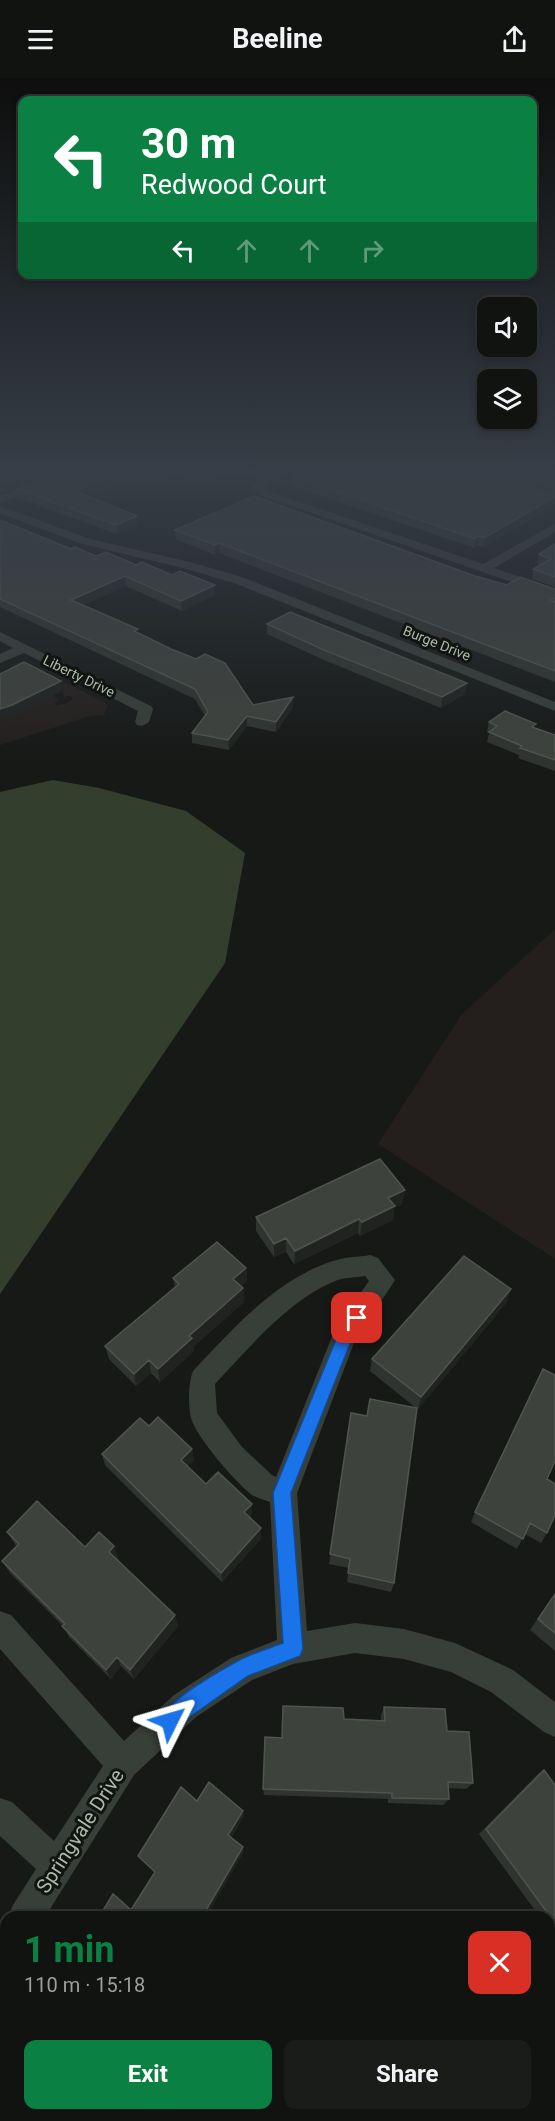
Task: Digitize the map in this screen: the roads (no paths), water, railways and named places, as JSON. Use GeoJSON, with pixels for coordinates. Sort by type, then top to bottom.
{"type":"FeatureCollection","features":[{"type":"Feature","properties":{"kind":"street","name":"Burge Drive"},"geometry":{"type":"LineString","coordinates":[[194,567],[238,580],[555,706]]}},
{"type":"Feature","properties":{"kind":"street"},"geometry":{"type":"LineString","coordinates":[[479,567],[555,593]]}},
{"type":"Feature","properties":{"kind":"street","name":"Liberty Drive"},"geometry":{"type":"LineString","coordinates":[[0,636],[146,709],[142,722]]}},
{"type":"Feature","properties":{"kind":"street"},"geometry":{"type":"LineString","coordinates":[[0,659],[24,648]]}},
{"type":"Feature","properties":{"kind":"street"},"geometry":{"type":"LineString","coordinates":[[282,1493],[263,1486],[232,1456],[204,1417],[202,1380],[244,1335],[291,1296],[330,1272],[370,1266],[383,1280],[344,1337],[282,1493],[293,1649]]}},
{"type":"Feature","properties":{"kind":"street"},"geometry":{"type":"LineString","coordinates":[[0,1626],[123,1764]]}},
{"type":"Feature","properties":{"kind":"street","name":"Springvale Drive"},"geometry":{"type":"LineString","coordinates":[[29,1911],[123,1764],[185,1706],[242,1669],[293,1649],[355,1638],[404,1644],[455,1658],[493,1677],[555,1721]]}},
{"type":"Feature","properties":{"kind":"street"},"geometry":{"type":"LineString","coordinates":[[0,1815],[57,1866]]}}]}
